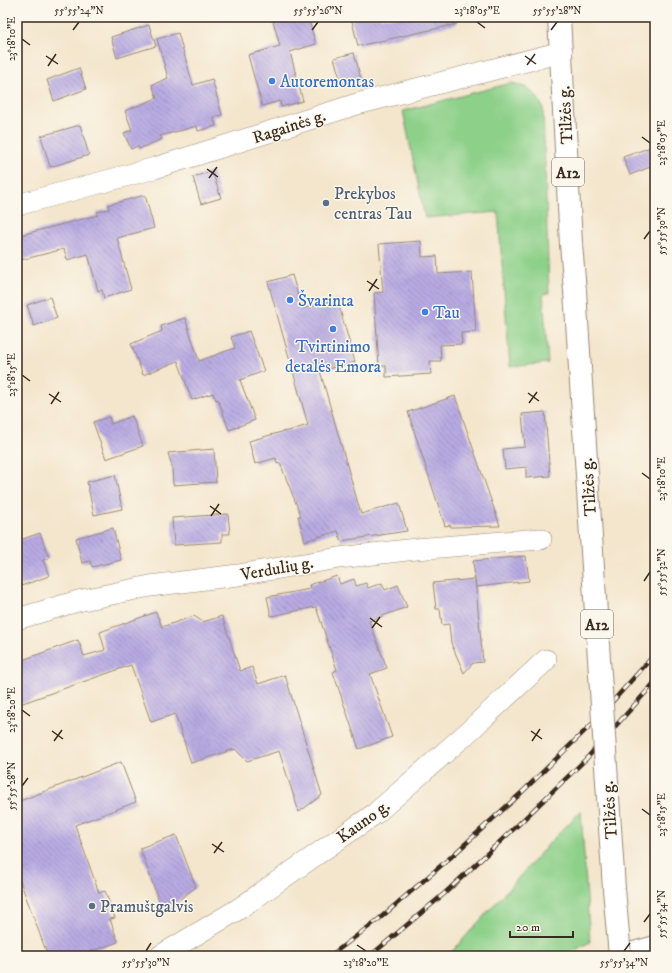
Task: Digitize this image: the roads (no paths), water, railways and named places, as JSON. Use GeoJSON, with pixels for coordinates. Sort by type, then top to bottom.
{"type":"FeatureCollection","features":[{"type":"Feature","properties":{"kind":"main road","name":"Tilžės g."},"geometry":{"type":"LineString","coordinates":[[561,18],[571,244],[614,889],[621,956]]}},
{"type":"Feature","properties":{"kind":"main road"},"geometry":{"type":"LineString","coordinates":[[621,956],[655,947]]}},
{"type":"Feature","properties":{"kind":"street","name":"Ragainės g."},"geometry":{"type":"LineString","coordinates":[[17,205],[155,168],[357,104],[562,52]]}},
{"type":"Feature","properties":{"kind":"street","name":"Verdulių g."},"geometry":{"type":"LineString","coordinates":[[17,619],[78,601],[150,586],[238,575],[340,558],[416,549],[541,539]]}},
{"type":"Feature","properties":{"kind":"street","name":"Kauno g."},"geometry":{"type":"LineString","coordinates":[[160,956],[237,910],[376,813],[466,734],[546,660]]}},
{"type":"Feature","properties":{"kind":"railway"},"geometry":{"type":"LineString","coordinates":[[330,956],[379,919],[451,857],[519,795],[596,720],[655,654]]}},
{"type":"Feature","properties":{"kind":"railway"},"geometry":{"type":"LineString","coordinates":[[370,956],[445,893],[520,823],[586,759],[655,682]]}},
{"type":"Feature","properties":{"kind":"place","name":"Autoremontas"},"geometry":{"type":"Point","coordinates":[272,81]}},
{"type":"Feature","properties":{"kind":"place","name":"Prekybos centras Tau"},"geometry":{"type":"Point","coordinates":[326,203]}},
{"type":"Feature","properties":{"kind":"place","name":"Švarinta"},"geometry":{"type":"Point","coordinates":[290,300]}},
{"type":"Feature","properties":{"kind":"place","name":"Tau"},"geometry":{"type":"Point","coordinates":[425,312]}},
{"type":"Feature","properties":{"kind":"place","name":"Tvirtinimo detalės Emora"},"geometry":{"type":"Point","coordinates":[333,329]}},
{"type":"Feature","properties":{"kind":"place","name":"Pramuštgalvis"},"geometry":{"type":"Point","coordinates":[92,906]}}]}
